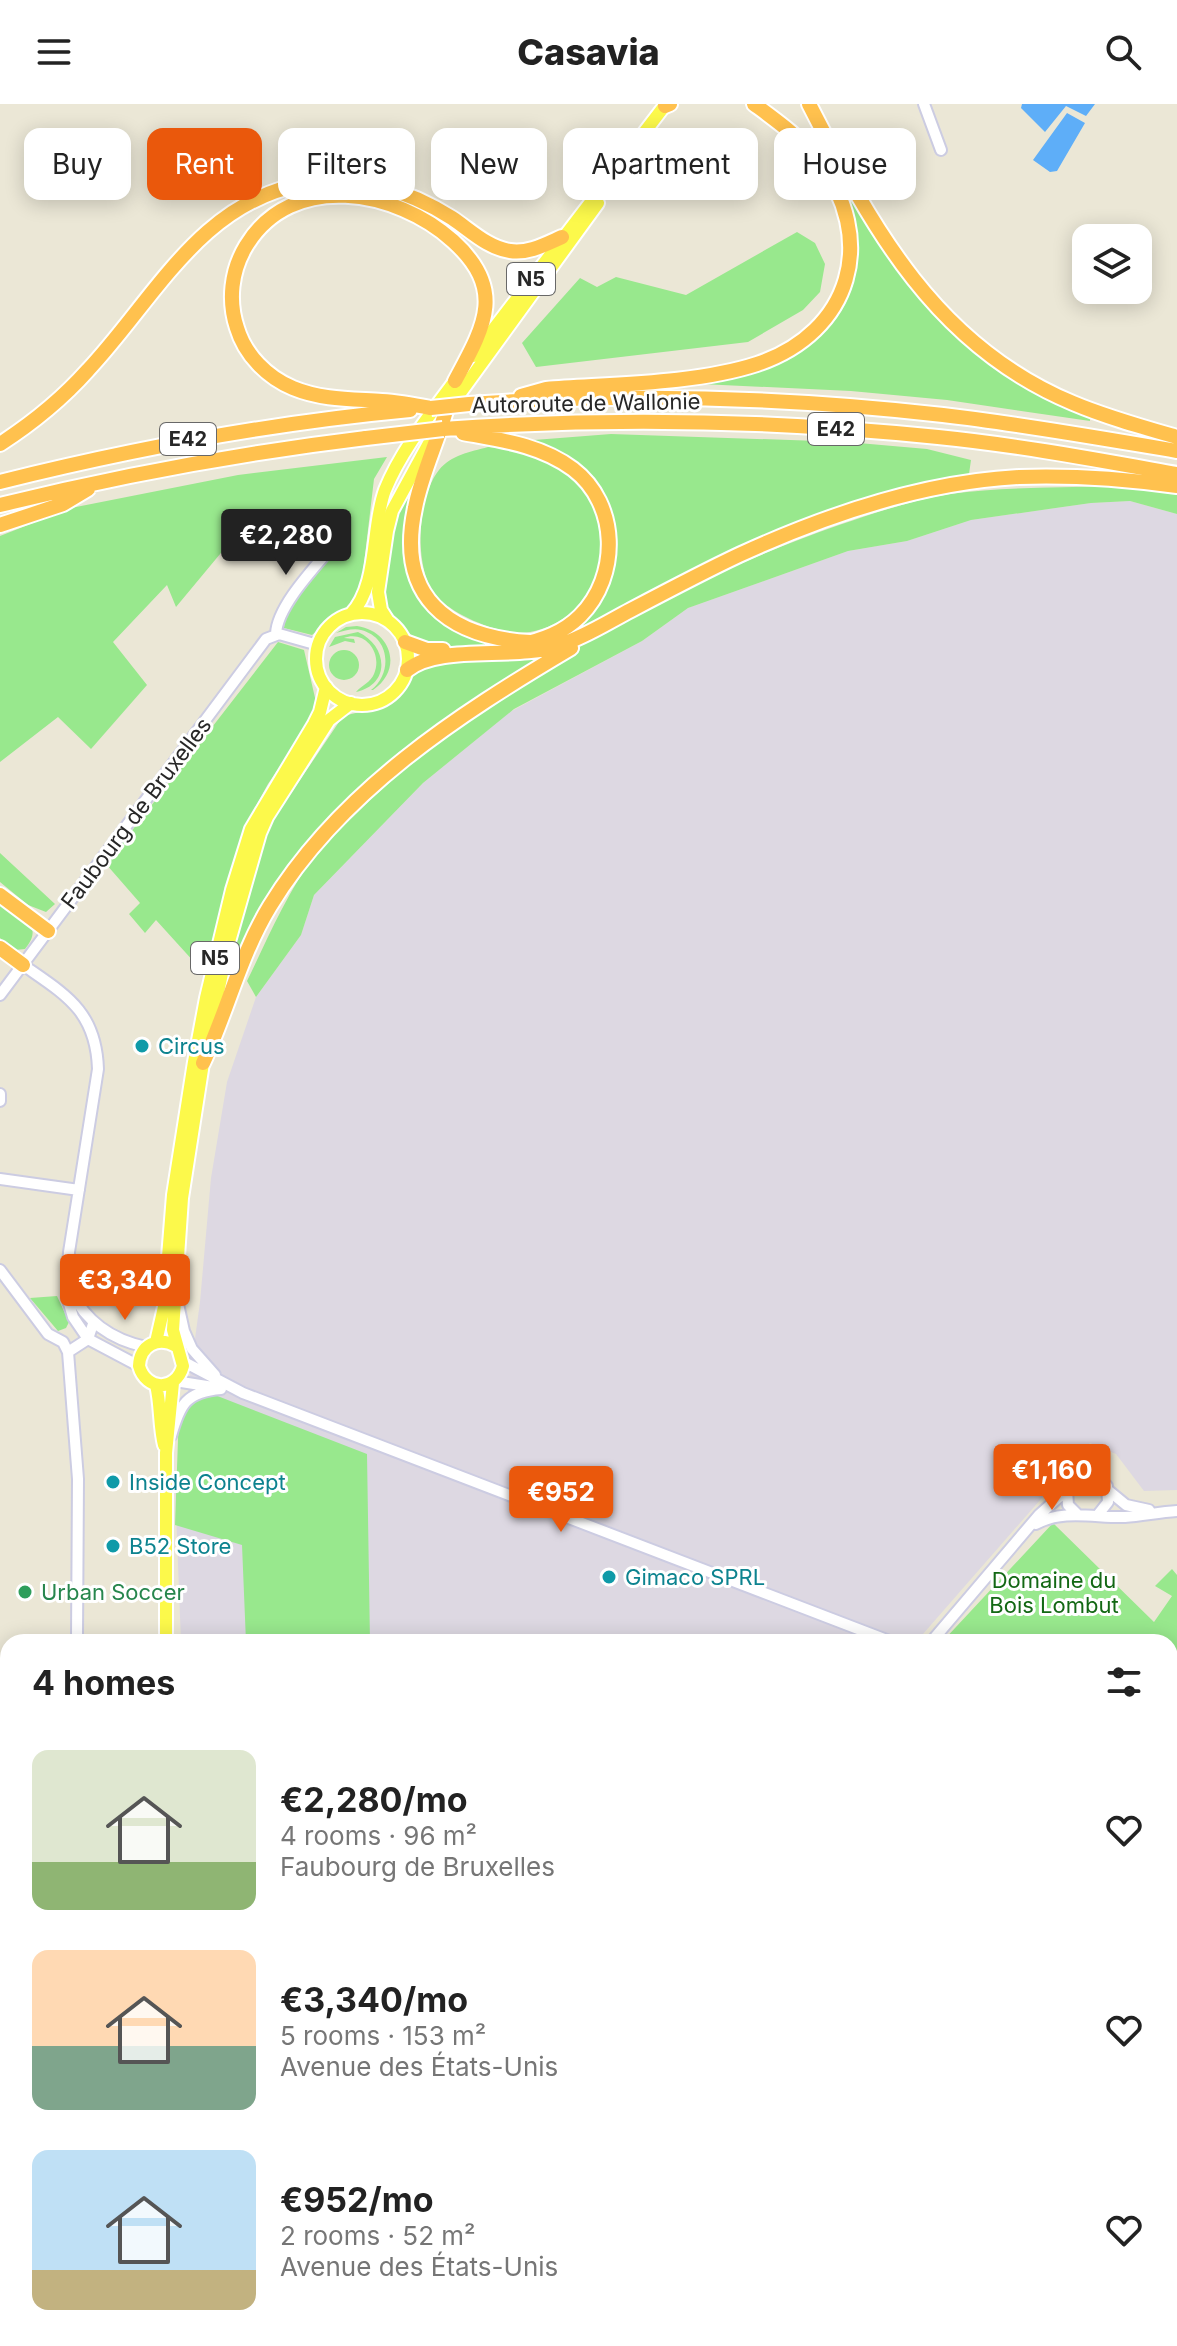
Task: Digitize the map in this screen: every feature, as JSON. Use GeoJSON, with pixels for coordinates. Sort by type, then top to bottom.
{"type":"FeatureCollection","features":[{"type":"Feature","properties":{"kind":"highway"},"geometry":{"type":"LineString","coordinates":[[504,402],[546,389],[731,371],[780,354],[818,327],[846,285],[851,260],[850,232],[844,207],[834,184],[817,159],[795,135],[754,104]]}},
{"type":"Feature","properties":{"kind":"highway"},"geometry":{"type":"LineString","coordinates":[[809,104],[837,160],[888,244],[930,301],[962,333],[1000,363],[1072,403],[1177,437]]}},
{"type":"Feature","properties":{"kind":"highway"},"geometry":{"type":"LineString","coordinates":[[0,444],[61,397],[88,371],[179,259],[207,231],[250,202],[278,190],[331,181],[387,187],[419,199],[507,251],[531,249],[562,237]]}},
{"type":"Feature","properties":{"kind":"highway"},"geometry":{"type":"LineString","coordinates":[[382,407],[291,388],[272,377],[253,359],[240,339],[233,317],[231,294],[239,258],[263,224],[298,203],[335,195],[385,202],[418,214],[437,227],[470,259],[483,280],[487,295],[486,311],[483,326],[455,381]]}},
{"type":"Feature","properties":{"kind":"highway","name":"Autoroute de Wallonie"},"geometry":{"type":"LineString","coordinates":[[382,407],[431,408],[504,402],[722,400],[829,405],[957,417],[1177,451]]}},
{"type":"Feature","properties":{"kind":"highway","name":"E42"},"geometry":{"type":"LineString","coordinates":[[0,482],[180,441],[382,407]]}},
{"type":"Feature","properties":{"kind":"highway"},"geometry":{"type":"LineString","coordinates":[[445,414],[415,507],[411,541],[418,579],[431,604],[458,626],[492,639],[530,642]]}},
{"type":"Feature","properties":{"kind":"highway","name":"Autoroute de Wallonie"},"geometry":{"type":"LineString","coordinates":[[0,505],[101,480],[268,450],[366,438],[443,429],[488,431],[678,422],[828,428],[940,437],[1177,474]]}},
{"type":"Feature","properties":{"kind":"highway"},"geometry":{"type":"LineString","coordinates":[[405,642],[436,650],[504,647],[530,642],[560,632],[579,617],[600,589],[609,550],[608,530],[591,487],[558,459],[488,431]]}},
{"type":"Feature","properties":{"kind":"highway"},"geometry":{"type":"LineString","coordinates":[[407,670],[428,658],[560,646],[712,568],[794,531],[914,493],[971,482],[1045,476],[1121,479],[1177,486]]}},
{"type":"Feature","properties":{"kind":"highway"},"geometry":{"type":"LineString","coordinates":[[0,525],[63,504],[101,480]]}},
{"type":"Feature","properties":{"kind":"highway"},"geometry":{"type":"LineString","coordinates":[[203,1063],[217,1034],[248,948],[269,908],[299,863],[333,823],[418,748],[520,678],[596,634],[604,624]]}},
{"type":"Feature","properties":{"kind":"highway"},"geometry":{"type":"LineString","coordinates":[[0,895],[48,931]]}},
{"type":"Feature","properties":{"kind":"highway"},"geometry":{"type":"LineString","coordinates":[[0,948],[23,965]]}},
{"type":"Feature","properties":{"kind":"main road","name":"N5"},"geometry":{"type":"LineString","coordinates":[[649,128],[667,105]]}},
{"type":"Feature","properties":{"kind":"main road","name":"N5"},"geometry":{"type":"LineString","coordinates":[[318,645],[332,624],[359,606],[366,590],[379,510],[393,472],[455,381],[592,200]]}},
{"type":"Feature","properties":{"kind":"main road","name":"N5"},"geometry":{"type":"LineString","coordinates":[[405,642],[381,610],[378,592],[392,511],[445,414],[600,200]]}},
{"type":"Feature","properties":{"kind":"main road"},"geometry":{"type":"LineString","coordinates":[[351,614],[376,615],[388,621]]}},
{"type":"Feature","properties":{"kind":"main road"},"geometry":{"type":"LineString","coordinates":[[318,645],[316,664],[326,687],[351,703],[363,705],[385,698],[395,691],[407,670],[405,642]]}},
{"type":"Feature","properties":{"kind":"main road","name":"N5"},"geometry":{"type":"LineString","coordinates":[[139,1366],[141,1354],[151,1344],[164,1307],[173,1195],[194,1062],[232,890],[251,829],[314,724],[326,687]]}},
{"type":"Feature","properties":{"kind":"main road","name":"N5"},"geometry":{"type":"LineString","coordinates":[[184,1362],[173,1330],[182,1198],[203,1063],[228,945],[260,833],[323,728],[335,713],[351,703]]}},
{"type":"Feature","properties":{"kind":"main road"},"geometry":{"type":"LineString","coordinates":[[151,1344],[168,1342],[176,1346]]}},
{"type":"Feature","properties":{"kind":"main road"},"geometry":{"type":"LineString","coordinates":[[166,1634],[166,1453],[174,1382],[183,1371],[184,1362]]}},
{"type":"Feature","properties":{"kind":"main road"},"geometry":{"type":"LineString","coordinates":[[139,1366],[144,1378],[156,1385],[174,1382]]}},
{"type":"Feature","properties":{"kind":"main road"},"geometry":{"type":"LineString","coordinates":[[156,1385],[166,1453]]}},
{"type":"Feature","properties":{"kind":"street"},"geometry":{"type":"LineString","coordinates":[[924,104],[941,150]]}},
{"type":"Feature","properties":{"kind":"street","name":"Faubourg de Bruxelles"},"geometry":{"type":"LineString","coordinates":[[0,995],[262,643],[276,634],[277,622],[286,606],[340,537]]}},
{"type":"Feature","properties":{"kind":"street"},"geometry":{"type":"LineString","coordinates":[[276,634],[318,645]]}},
{"type":"Feature","properties":{"kind":"street"},"geometry":{"type":"LineString","coordinates":[[23,965],[77,1005],[94,1035],[98,1069],[67,1270],[70,1306],[88,1339],[139,1366]]}},
{"type":"Feature","properties":{"kind":"street"},"geometry":{"type":"LineString","coordinates":[[0,1094],[0,1101]]}},
{"type":"Feature","properties":{"kind":"street"},"geometry":{"type":"LineString","coordinates":[[0,1179],[79,1190]]}},
{"type":"Feature","properties":{"kind":"street"},"geometry":{"type":"LineString","coordinates":[[0,1270],[48,1334],[66,1347]]}},
{"type":"Feature","properties":{"kind":"street"},"geometry":{"type":"LineString","coordinates":[[68,1286],[93,1324],[130,1344],[151,1344]]}},
{"type":"Feature","properties":{"kind":"street"},"geometry":{"type":"LineString","coordinates":[[175,1292],[180,1300],[184,1331],[192,1349],[220,1384]]}},
{"type":"Feature","properties":{"kind":"street"},"geometry":{"type":"LineString","coordinates":[[77,1634],[78,1479],[66,1347],[80,1329],[93,1324]]}},
{"type":"Feature","properties":{"kind":"street"},"geometry":{"type":"LineString","coordinates":[[88,1339],[93,1324]]}},
{"type":"Feature","properties":{"kind":"street"},"geometry":{"type":"LineString","coordinates":[[66,1347],[88,1339]]}},
{"type":"Feature","properties":{"kind":"street"},"geometry":{"type":"LineString","coordinates":[[184,1362],[220,1384],[871,1634]]}},
{"type":"Feature","properties":{"kind":"street"},"geometry":{"type":"LineString","coordinates":[[174,1382],[220,1384]]}},
{"type":"Feature","properties":{"kind":"street"},"geometry":{"type":"LineString","coordinates":[[166,1453],[177,1416],[188,1399],[220,1384]]}},
{"type":"Feature","properties":{"kind":"street"},"geometry":{"type":"LineString","coordinates":[[938,1634],[1073,1480],[1085,1474],[1098,1477],[1126,1505],[1158,1512]]}},
{"type":"Feature","properties":{"kind":"street"},"geometry":{"type":"LineString","coordinates":[[1067,1490],[1068,1505],[1078,1515]]}},
{"type":"Feature","properties":{"kind":"street"},"geometry":{"type":"LineString","coordinates":[[1097,1516],[1108,1502],[1109,1491]]}},
{"type":"Feature","properties":{"kind":"street"},"geometry":{"type":"LineString","coordinates":[[1034,1524],[1050,1518],[1078,1515],[1087,1518],[1124,1517],[1177,1511]]}},
{"type":"Feature","properties":{"kind":"shaded area"},"geometry":{"type":"Polygon","coordinates":[[[1130,501],[1177,514],[1177,1490],[1144,1491],[1116,1454],[1090,1443],[923,1634],[181,1634],[175,1486],[200,1302],[211,1178],[227,1082],[256,997],[301,935],[314,895],[423,783],[510,712],[642,641],[688,608],[848,551],[907,541],[971,520],[1091,503],[1130,501]]]}},
{"type":"Feature","properties":{"kind":"green space"},"geometry":{"type":"Polygon","coordinates":[[[849,200],[860,211],[898,272],[961,341],[1008,376],[1090,418],[1090,421],[947,400],[851,391],[701,384],[748,375],[784,361],[809,346],[829,328],[844,306],[854,282],[858,256],[856,227],[849,200]]]}},
{"type":"Feature","properties":{"kind":"green space"},"geometry":{"type":"Polygon","coordinates":[[[797,232],[815,243],[825,264],[820,292],[803,310],[748,342],[536,367],[522,343],[580,278],[597,287],[616,277],[686,295],[797,232]]]}},
{"type":"Feature","properties":{"kind":"green space"},"geometry":{"type":"Polygon","coordinates":[[[611,434],[847,442],[927,449],[971,460],[969,474],[839,512],[575,635],[547,644],[577,627],[592,613],[609,579],[615,541],[607,504],[586,472],[562,454],[534,440],[611,434]]]}},
{"type":"Feature","properties":{"kind":"green space"},"geometry":{"type":"Polygon","coordinates":[[[488,447],[518,451],[555,466],[584,492],[594,507],[600,525],[603,545],[600,565],[583,602],[568,615],[536,631],[519,633],[494,628],[455,611],[436,596],[424,569],[422,515],[432,482],[449,461],[488,447]]]}},
{"type":"Feature","properties":{"kind":"green space"},"geometry":{"type":"Polygon","coordinates":[[[387,457],[374,479],[359,606],[338,614],[312,635],[284,628],[286,606],[336,539],[311,557],[240,530],[176,607],[167,585],[113,642],[147,685],[91,749],[58,717],[0,762],[0,536],[71,508],[238,475],[387,457]]]}},
{"type":"Feature","properties":{"kind":"green space"},"geometry":{"type":"Polygon","coordinates":[[[417,479],[412,525],[426,596],[504,647],[420,648],[384,603],[383,556],[392,511],[417,479]]]}},
{"type":"Feature","properties":{"kind":"green space"},"geometry":{"type":"Polygon","coordinates":[[[1107,486],[1177,492],[1177,514],[1130,501],[1091,503],[971,520],[907,541],[848,551],[688,608],[642,641],[514,709],[423,783],[314,895],[301,935],[256,997],[247,981],[287,900],[326,842],[408,766],[463,723],[584,644],[712,577],[776,549],[894,507],[969,492],[1107,486]]]}},
{"type":"Feature","properties":{"kind":"green space"},"geometry":{"type":"Polygon","coordinates":[[[357,626],[378,635],[389,652],[388,672],[373,690],[385,665],[383,648],[378,640],[358,629],[336,633],[346,627],[357,626]]]}},
{"type":"Feature","properties":{"kind":"green space"},"geometry":{"type":"Polygon","coordinates":[[[358,632],[375,646],[381,664],[376,681],[356,692],[374,674],[374,651],[365,640],[352,636],[344,638],[354,639],[355,643],[345,641],[329,647],[335,637],[358,632]]]}},
{"type":"Feature","properties":{"kind":"green space"},"geometry":{"type":"Polygon","coordinates":[[[278,642],[304,650],[316,702],[314,716],[268,784],[246,824],[205,974],[156,920],[145,933],[129,914],[140,903],[106,864],[278,642]]]}},
{"type":"Feature","properties":{"kind":"green space"},"geometry":{"type":"Polygon","coordinates":[[[566,647],[490,688],[399,752],[344,802],[291,868],[227,994],[223,990],[265,832],[343,716],[389,705],[427,664],[566,647]]]}},
{"type":"Feature","properties":{"kind":"green space"},"geometry":{"type":"Polygon","coordinates":[[[344,650],[355,654],[359,665],[355,676],[344,680],[333,676],[329,665],[333,654],[344,650]]]}},
{"type":"Feature","properties":{"kind":"green space"},"geometry":{"type":"Polygon","coordinates":[[[0,853],[55,904],[46,912],[28,905],[0,882],[0,853]]]}},
{"type":"Feature","properties":{"kind":"green space"},"geometry":{"type":"Polygon","coordinates":[[[0,899],[28,920],[31,926],[33,933],[25,949],[15,950],[0,938],[0,899]]]}},
{"type":"Feature","properties":{"kind":"green space"},"geometry":{"type":"Polygon","coordinates":[[[57,1296],[69,1322],[66,1328],[58,1331],[30,1298],[57,1296]]]}},
{"type":"Feature","properties":{"kind":"green space"},"geometry":{"type":"Polygon","coordinates":[[[202,1390],[367,1454],[370,1634],[246,1634],[242,1545],[175,1525],[179,1411],[202,1390]]]}},
{"type":"Feature","properties":{"kind":"green space","name":"Domaine du Bois Lombut"},"geometry":{"type":"Polygon","coordinates":[[[1053,1523],[1154,1622],[1172,1596],[1155,1586],[1172,1569],[1177,1575],[1177,1634],[949,1634],[1053,1523]]]}},
{"type":"Feature","properties":{"kind":"water"},"geometry":{"type":"Polygon","coordinates":[[[1022,104],[1095,104],[1086,116],[1066,106],[1045,132],[1021,108],[1022,104]]]}},
{"type":"Feature","properties":{"kind":"water"},"geometry":{"type":"Polygon","coordinates":[[[1067,113],[1085,123],[1057,171],[1050,172],[1033,160],[1067,113]]]}},
{"type":"Feature","properties":{"kind":"place","name":"Circus"},"geometry":{"type":"Point","coordinates":[142,1046]}},
{"type":"Feature","properties":{"kind":"place","name":"Inside Concept"},"geometry":{"type":"Point","coordinates":[113,1482]}},
{"type":"Feature","properties":{"kind":"place","name":"B52 Store"},"geometry":{"type":"Point","coordinates":[113,1546]}},
{"type":"Feature","properties":{"kind":"place","name":"Gimaco SPRL"},"geometry":{"type":"Point","coordinates":[609,1577]}},
{"type":"Feature","properties":{"kind":"place","name":"Urban Soccer"},"geometry":{"type":"Point","coordinates":[25,1592]}}]}
